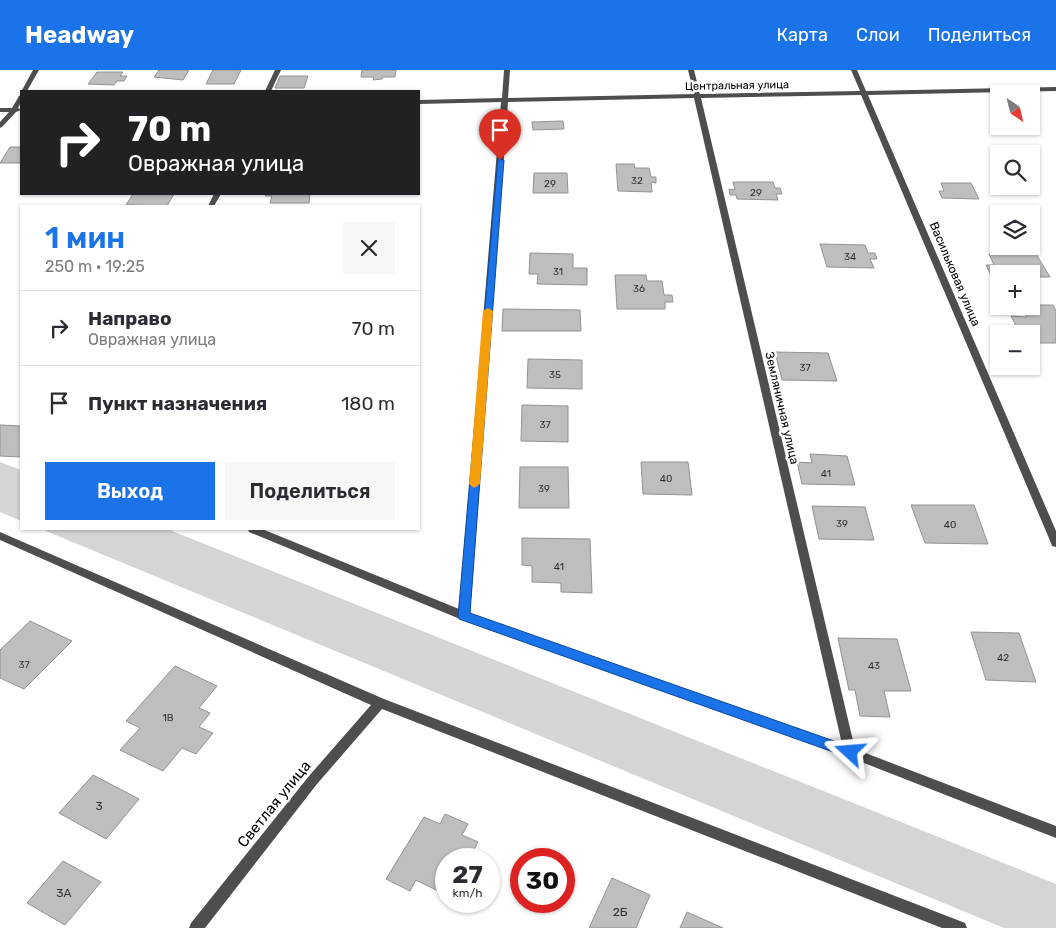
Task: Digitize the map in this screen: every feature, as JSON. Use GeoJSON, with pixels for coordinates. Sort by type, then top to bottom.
{"type":"FeatureCollection","features":[{"type":"Feature","properties":{"kind":"street"},"geometry":{"type":"LineString","coordinates":[[25,90],[36,70]]}},
{"type":"Feature","properties":{"kind":"street"},"geometry":{"type":"LineString","coordinates":[[268,90],[278,70]]}},
{"type":"Feature","properties":{"kind":"street"},"geometry":{"type":"LineString","coordinates":[[464,616],[507,70]]}},
{"type":"Feature","properties":{"kind":"street","name":"Земляничная улица"},"geometry":{"type":"LineString","coordinates":[[691,70],[850,752]]}},
{"type":"Feature","properties":{"kind":"street","name":"Васильковая улица"},"geometry":{"type":"LineString","coordinates":[[854,70],[1056,543]]}},
{"type":"Feature","properties":{"kind":"street","name":"Центральная улица"},"geometry":{"type":"LineString","coordinates":[[420,102],[1056,89]]}},
{"type":"Feature","properties":{"kind":"street"},"geometry":{"type":"LineString","coordinates":[[0,110],[18,110]]}},
{"type":"Feature","properties":{"kind":"street"},"geometry":{"type":"LineString","coordinates":[[0,126],[18,110]]}},
{"type":"Feature","properties":{"kind":"street"},"geometry":{"type":"LineString","coordinates":[[255,530],[464,616],[850,752],[1056,832]]}},
{"type":"Feature","properties":{"kind":"street"},"geometry":{"type":"LineString","coordinates":[[0,536],[380,703],[960,928]]}},
{"type":"Feature","properties":{"kind":"street","name":"Светлая улица"},"geometry":{"type":"LineString","coordinates":[[196,928],[313,780],[380,703]]}},
{"type":"Feature","properties":{"kind":"shaded area"},"geometry":{"type":"Polygon","coordinates":[[[0,462],[20,470],[20,521],[0,512],[0,462]]]}},
{"type":"Feature","properties":{"kind":"shaded area"},"geometry":{"type":"Polygon","coordinates":[[[43,530],[170,530],[1056,884],[1056,928],[1004,928],[43,530]]]}},
{"type":"Feature","properties":{"kind":"building"},"geometry":{"type":"Polygon","coordinates":[[[159,70],[189,70],[183,80],[154,77],[159,70]]]}},
{"type":"Feature","properties":{"kind":"building"},"geometry":{"type":"Polygon","coordinates":[[[213,70],[241,70],[234,84],[206,84],[213,70]]]}},
{"type":"Feature","properties":{"kind":"building"},"geometry":{"type":"Polygon","coordinates":[[[362,70],[396,70],[395,77],[383,77],[382,79],[373,80],[374,77],[361,77],[362,70]]]}},
{"type":"Feature","properties":{"kind":"building"},"geometry":{"type":"Polygon","coordinates":[[[97,72],[123,72],[120,76],[127,76],[124,81],[117,81],[114,85],[88,84],[97,72]]]}},
{"type":"Feature","properties":{"kind":"building"},"geometry":{"type":"Polygon","coordinates":[[[280,76],[308,76],[304,88],[275,88],[280,76]]]}},
{"type":"Feature","properties":{"kind":"building"},"geometry":{"type":"Polygon","coordinates":[[[563,121],[564,129],[533,130],[532,122],[563,121]]]}},
{"type":"Feature","properties":{"kind":"building"},"geometry":{"type":"Polygon","coordinates":[[[10,147],[20,147],[20,163],[0,163],[10,147]]]}},
{"type":"Feature","properties":{"kind":"building"},"geometry":{"type":"Polygon","coordinates":[[[616,164],[634,164],[635,168],[649,168],[651,177],[656,177],[656,183],[651,182],[652,192],[618,191],[616,164]]]}},
{"type":"Feature","properties":{"kind":"building"},"geometry":{"type":"Polygon","coordinates":[[[534,173],[567,173],[568,193],[533,193],[534,173]]]}},
{"type":"Feature","properties":{"kind":"building"},"geometry":{"type":"Polygon","coordinates":[[[733,182],[773,182],[775,188],[780,188],[782,194],[776,194],[778,200],[737,199],[736,195],[730,195],[729,189],[735,190],[733,182]]]}},
{"type":"Feature","properties":{"kind":"building"},"geometry":{"type":"Polygon","coordinates":[[[941,183],[971,183],[979,199],[942,198],[939,191],[944,191],[941,183]]]}},
{"type":"Feature","properties":{"kind":"building"},"geometry":{"type":"Polygon","coordinates":[[[132,195],[173,195],[168,205],[126,205],[132,195]]]}},
{"type":"Feature","properties":{"kind":"building"},"geometry":{"type":"Polygon","coordinates":[[[310,195],[309,203],[270,203],[272,196],[265,196],[310,195]]]}},
{"type":"Feature","properties":{"kind":"building"},"geometry":{"type":"Polygon","coordinates":[[[820,244],[865,245],[868,253],[875,253],[877,259],[870,259],[874,268],[827,267],[820,244]]]}},
{"type":"Feature","properties":{"kind":"building"},"geometry":{"type":"Polygon","coordinates":[[[530,253],[573,254],[573,268],[587,268],[587,285],[537,284],[538,274],[529,274],[530,253]]]}},
{"type":"Feature","properties":{"kind":"building"},"geometry":{"type":"Polygon","coordinates":[[[989,254],[1037,255],[1050,277],[1040,277],[1040,265],[994,265],[989,254]]]}},
{"type":"Feature","properties":{"kind":"building"},"geometry":{"type":"Polygon","coordinates":[[[986,265],[990,265],[990,273],[986,265]]]}},
{"type":"Feature","properties":{"kind":"building"},"geometry":{"type":"Polygon","coordinates":[[[615,275],[646,275],[647,281],[662,281],[664,295],[672,295],[673,302],[665,302],[665,309],[617,309],[615,275]]]}},
{"type":"Feature","properties":{"kind":"building"},"geometry":{"type":"Polygon","coordinates":[[[1040,305],[1053,305],[1056,311],[1056,343],[1040,343],[1040,325],[1016,325],[1011,316],[1027,317],[1026,315],[1040,315],[1040,305]]]}},
{"type":"Feature","properties":{"kind":"building"},"geometry":{"type":"Polygon","coordinates":[[[503,309],[580,310],[581,331],[502,331],[503,309]]]}},
{"type":"Feature","properties":{"kind":"building"},"geometry":{"type":"Polygon","coordinates":[[[775,352],[828,353],[837,381],[782,380],[775,352]]]}},
{"type":"Feature","properties":{"kind":"building"},"geometry":{"type":"Polygon","coordinates":[[[528,359],[582,360],[582,389],[527,388],[528,359]]]}},
{"type":"Feature","properties":{"kind":"building"},"geometry":{"type":"Polygon","coordinates":[[[522,405],[568,406],[568,442],[521,441],[522,405]]]}},
{"type":"Feature","properties":{"kind":"building"},"geometry":{"type":"Polygon","coordinates":[[[0,425],[20,426],[20,457],[0,456],[0,425]]]}},
{"type":"Feature","properties":{"kind":"building"},"geometry":{"type":"Polygon","coordinates":[[[810,454],[847,456],[855,485],[802,484],[797,462],[812,463],[810,454]]]}},
{"type":"Feature","properties":{"kind":"building"},"geometry":{"type":"Polygon","coordinates":[[[641,462],[688,462],[692,495],[643,494],[641,462]]]}},
{"type":"Feature","properties":{"kind":"building"},"geometry":{"type":"Polygon","coordinates":[[[520,467],[568,467],[569,508],[519,508],[520,467]]]}},
{"type":"Feature","properties":{"kind":"building"},"geometry":{"type":"Polygon","coordinates":[[[911,505],[974,505],[988,544],[925,543],[911,505]]]}},
{"type":"Feature","properties":{"kind":"building"},"geometry":{"type":"Polygon","coordinates":[[[812,506],[865,507],[874,540],[819,539],[812,506]]]}},
{"type":"Feature","properties":{"kind":"building"},"geometry":{"type":"Polygon","coordinates":[[[522,538],[590,539],[592,593],[561,592],[561,583],[532,582],[532,566],[522,565],[522,538]]]}},
{"type":"Feature","properties":{"kind":"building"},"geometry":{"type":"Polygon","coordinates":[[[30,621],[72,641],[24,689],[0,678],[0,650],[30,621]]]}},
{"type":"Feature","properties":{"kind":"building"},"geometry":{"type":"Polygon","coordinates":[[[971,632],[1019,633],[1036,682],[986,680],[971,632]]]}},
{"type":"Feature","properties":{"kind":"building"},"geometry":{"type":"Polygon","coordinates":[[[838,638],[897,639],[911,691],[884,691],[890,717],[860,716],[855,690],[849,690],[838,638]]]}},
{"type":"Feature","properties":{"kind":"building"},"geometry":{"type":"Polygon","coordinates":[[[175,666],[217,686],[199,708],[210,713],[199,727],[213,733],[196,754],[182,748],[163,771],[120,750],[140,728],[126,721],[175,666]]]}},
{"type":"Feature","properties":{"kind":"building"},"geometry":{"type":"Polygon","coordinates":[[[93,775],[139,799],[106,839],[59,813],[93,775]]]}},
{"type":"Feature","properties":{"kind":"building"},"geometry":{"type":"Polygon","coordinates":[[[445,814],[468,824],[462,835],[478,842],[475,848],[435,848],[435,890],[416,880],[410,891],[386,879],[424,817],[440,824],[445,814]]]}},
{"type":"Feature","properties":{"kind":"building"},"geometry":{"type":"Polygon","coordinates":[[[63,861],[101,882],[65,925],[27,903],[63,861]]]}},
{"type":"Feature","properties":{"kind":"building"},"geometry":{"type":"Polygon","coordinates":[[[612,878],[650,895],[636,928],[589,928],[612,878]]]}},
{"type":"Feature","properties":{"kind":"building"},"geometry":{"type":"Polygon","coordinates":[[[687,912],[723,928],[680,928],[687,912]]]}},
{"type":"Feature","properties":{"kind":"slow traffic"},"geometry":{"type":"LineString","coordinates":[[474,484],[488,311]]}},
{"type":"Feature","properties":{"kind":"route"},"geometry":{"type":"LineString","coordinates":[[500,160],[464,616],[850,752]]}}]}
